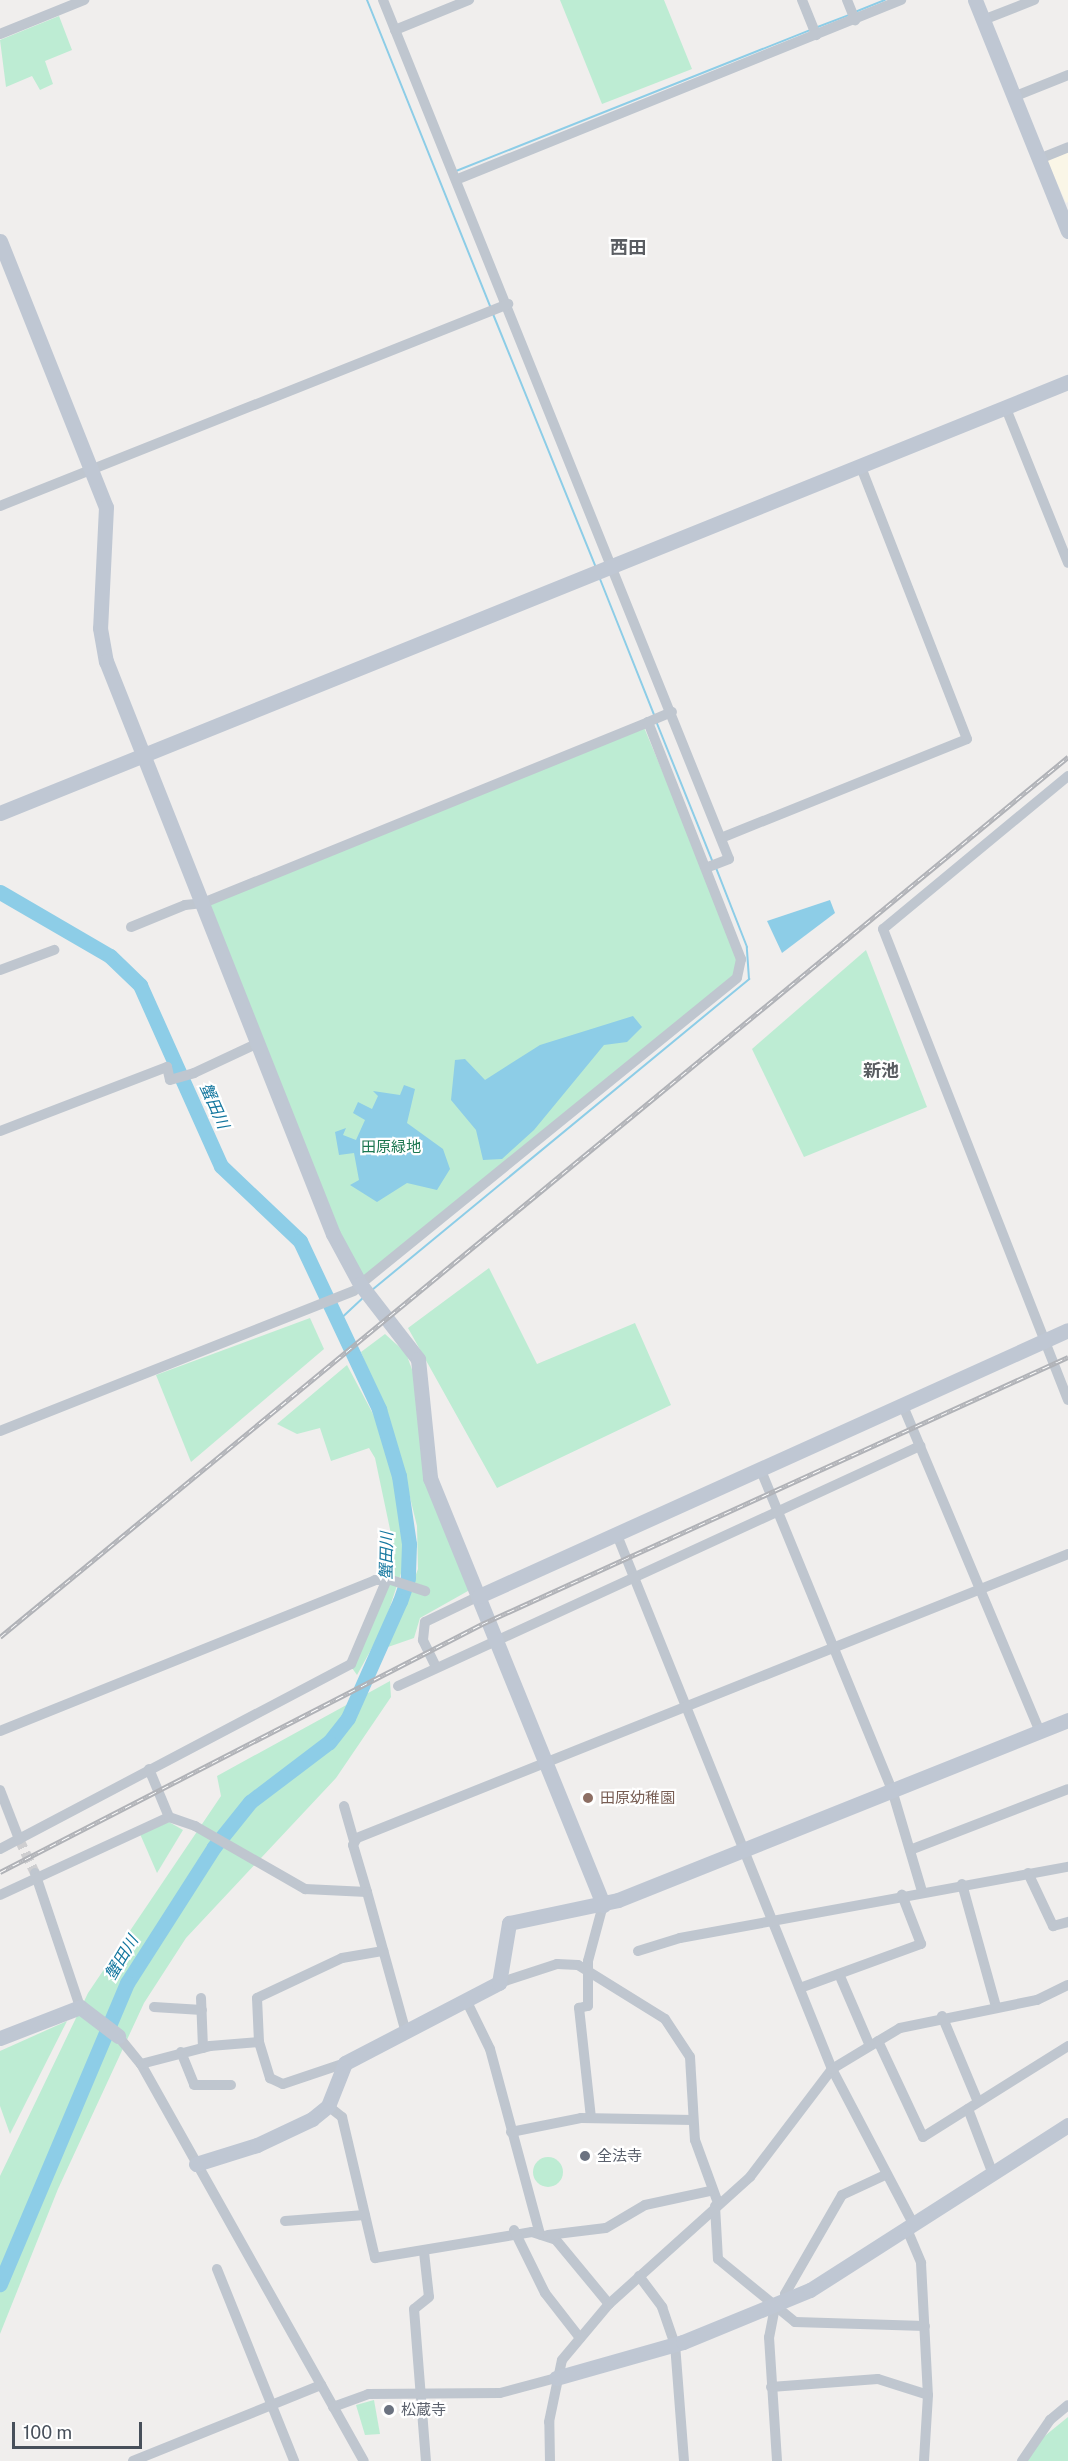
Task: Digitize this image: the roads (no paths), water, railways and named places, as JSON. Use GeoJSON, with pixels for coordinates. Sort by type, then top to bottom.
{"type":"FeatureCollection","features":[{"type":"Feature","properties":{"kind":"street"},"geometry":{"type":"LineString","coordinates":[[0,34],[84,0]]}},
{"type":"Feature","properties":{"kind":"street"},"geometry":{"type":"LineString","coordinates":[[383,0],[458,178],[506,304],[672,712],[729,859],[706,868]]}},
{"type":"Feature","properties":{"kind":"street"},"geometry":{"type":"LineString","coordinates":[[395,30],[469,0]]}},
{"type":"Feature","properties":{"kind":"street"},"geometry":{"type":"LineString","coordinates":[[802,0],[814,30]]}},
{"type":"Feature","properties":{"kind":"street"},"geometry":{"type":"LineString","coordinates":[[458,178],[814,30],[851,11],[901,0]]}},
{"type":"Feature","properties":{"kind":"street"},"geometry":{"type":"LineString","coordinates":[[975,0],[1068,231]]}},
{"type":"Feature","properties":{"kind":"street"},"geometry":{"type":"LineString","coordinates":[[982,20],[1034,0]]}},
{"type":"Feature","properties":{"kind":"street"},"geometry":{"type":"LineString","coordinates":[[1014,97],[1068,75]]}},
{"type":"Feature","properties":{"kind":"street"},"geometry":{"type":"LineString","coordinates":[[1039,159],[1068,147]]}},
{"type":"Feature","properties":{"kind":"street"},"geometry":{"type":"LineString","coordinates":[[0,241],[92,469],[108,522],[102,643],[333,1234],[357,1288],[377,1305],[418,1359],[430,1478],[603,1905],[589,1970],[588,2006],[579,2008],[591,2118]]}},
{"type":"Feature","properties":{"kind":"street"},"geometry":{"type":"LineString","coordinates":[[0,506],[506,304]]}},
{"type":"Feature","properties":{"kind":"street"},"geometry":{"type":"LineString","coordinates":[[0,813],[146,758],[610,563],[1068,382]]}},
{"type":"Feature","properties":{"kind":"street"},"geometry":{"type":"LineString","coordinates":[[1005,406],[1068,563]]}},
{"type":"Feature","properties":{"kind":"street"},"geometry":{"type":"LineString","coordinates":[[721,838],[967,739],[860,465]]}},
{"type":"Feature","properties":{"kind":"street"},"geometry":{"type":"LineString","coordinates":[[131,927],[185,904],[203,903],[672,712]]}},
{"type":"Feature","properties":{"kind":"street"},"geometry":{"type":"LineString","coordinates":[[0,1431],[318,1309],[357,1288],[737,978],[741,959],[648,722]]}},
{"type":"Feature","properties":{"kind":"street"},"geometry":{"type":"LineString","coordinates":[[1068,776],[883,928],[1068,1400]]}},
{"type":"Feature","properties":{"kind":"street"},"geometry":{"type":"LineString","coordinates":[[0,970],[54,950]]}},
{"type":"Feature","properties":{"kind":"street"},"geometry":{"type":"LineString","coordinates":[[0,1131],[167,1067],[170,1080],[194,1073],[258,1043]]}},
{"type":"Feature","properties":{"kind":"street"},"geometry":{"type":"LineString","coordinates":[[436,1667],[423,1640],[425,1622],[479,1596],[762,1473],[1068,1330]]}},
{"type":"Feature","properties":{"kind":"street"},"geometry":{"type":"LineString","coordinates":[[903,1406],[1040,1732]]}},
{"type":"Feature","properties":{"kind":"street"},"geometry":{"type":"LineString","coordinates":[[398,1686],[496,1638],[778,1508],[920,1446]]}},
{"type":"Feature","properties":{"kind":"street"},"geometry":{"type":"LineString","coordinates":[[762,1473],[892,1790],[922,1891]]}},
{"type":"Feature","properties":{"kind":"street"},"geometry":{"type":"LineString","coordinates":[[617,1535],[637,1574],[691,1708],[832,2069],[909,2225],[921,2263],[928,2395],[924,2461]]}},
{"type":"Feature","properties":{"kind":"street"},"geometry":{"type":"LineString","coordinates":[[354,1841],[545,1763],[691,1708],[1068,1554]]}},
{"type":"Feature","properties":{"kind":"street"},"geometry":{"type":"LineString","coordinates":[[0,1849],[351,1664],[389,1579]]}},
{"type":"Feature","properties":{"kind":"street"},"geometry":{"type":"LineString","coordinates":[[0,1731],[257,1624],[389,1579],[425,1592]]}},
{"type":"Feature","properties":{"kind":"street"},"geometry":{"type":"LineString","coordinates":[[499,1983],[509,1923],[603,1905],[1068,1720]]}},
{"type":"Feature","properties":{"kind":"street"},"geometry":{"type":"LineString","coordinates":[[148,1769],[169,1817]]}},
{"type":"Feature","properties":{"kind":"street"},"geometry":{"type":"LineString","coordinates":[[910,1850],[1068,1789]]}},
{"type":"Feature","properties":{"kind":"street"},"geometry":{"type":"LineString","coordinates":[[0,1790],[19,1839]]}},
{"type":"Feature","properties":{"kind":"street"},"geometry":{"type":"LineString","coordinates":[[344,1806],[405,2029]]}},
{"type":"Feature","properties":{"kind":"street"},"geometry":{"type":"LineString","coordinates":[[0,1895],[36,1875],[169,1817],[195,1826],[305,1889],[367,1892]]}},
{"type":"Feature","properties":{"kind":"street"},"geometry":{"type":"LineString","coordinates":[[638,1951],[772,1920],[922,1891],[1068,1867]]}},
{"type":"Feature","properties":{"kind":"street"},"geometry":{"type":"LineString","coordinates":[[1028,1873],[1053,1926],[1068,1922]]}},
{"type":"Feature","properties":{"kind":"street"},"geometry":{"type":"LineString","coordinates":[[36,1875],[84,2009],[118,2036],[141,2064],[364,2461]]}},
{"type":"Feature","properties":{"kind":"street"},"geometry":{"type":"LineString","coordinates":[[962,1884],[996,2007]]}},
{"type":"Feature","properties":{"kind":"street"},"geometry":{"type":"LineString","coordinates":[[800,1988],[921,1944],[902,1895]]}},
{"type":"Feature","properties":{"kind":"street"},"geometry":{"type":"LineString","coordinates":[[383,1951],[342,1959],[257,1998],[259,2042],[270,2078],[283,2084],[345,2063],[405,2029],[466,2002],[499,1983],[557,1964],[589,1970],[677,2032],[693,2071],[693,2120],[710,2191],[716,2205],[718,2259],[781,2304],[795,2322],[924,2326]]}},
{"type":"Feature","properties":{"kind":"street"},"geometry":{"type":"LineString","coordinates":[[839,1974],[923,2137],[1068,2046]]}},
{"type":"Feature","properties":{"kind":"street"},"geometry":{"type":"LineString","coordinates":[[550,2461],[556,2378],[580,2338],[609,2304],[716,2205],[750,2177],[832,2069],[900,2028],[942,2016],[1036,2000],[1068,1985]]}},
{"type":"Feature","properties":{"kind":"street"},"geometry":{"type":"LineString","coordinates":[[201,1998],[203,2048]]}},
{"type":"Feature","properties":{"kind":"street"},"geometry":{"type":"LineString","coordinates":[[466,2002],[490,2049],[511,2132],[543,2234],[556,2240],[609,2304]]}},
{"type":"Feature","properties":{"kind":"street"},"geometry":{"type":"LineString","coordinates":[[154,2007],[202,2010]]}},
{"type":"Feature","properties":{"kind":"street"},"geometry":{"type":"LineString","coordinates":[[0,2038],[84,2009]]}},
{"type":"Feature","properties":{"kind":"street"},"geometry":{"type":"LineString","coordinates":[[942,2016],[978,2102]]}},
{"type":"Feature","properties":{"kind":"street"},"geometry":{"type":"LineString","coordinates":[[141,2064],[181,2052],[259,2042]]}},
{"type":"Feature","properties":{"kind":"street"},"geometry":{"type":"LineString","coordinates":[[181,2052],[195,2085],[231,2085]]}},
{"type":"Feature","properties":{"kind":"street"},"geometry":{"type":"LineString","coordinates":[[196,2164],[257,2145],[328,2106],[345,2063]]}},
{"type":"Feature","properties":{"kind":"street"},"geometry":{"type":"LineString","coordinates":[[328,2106],[342,2117],[375,2258],[424,2252],[514,2230],[543,2234],[606,2228],[645,2205],[710,2191]]}},
{"type":"Feature","properties":{"kind":"street"},"geometry":{"type":"LineString","coordinates":[[968,2109],[993,2174]]}},
{"type":"Feature","properties":{"kind":"street"},"geometry":{"type":"LineString","coordinates":[[511,2132],[591,2118],[693,2120]]}},
{"type":"Feature","properties":{"kind":"street"},"geometry":{"type":"LineString","coordinates":[[333,2407],[368,2394],[500,2393],[675,2344],[781,2304],[993,2174],[1068,2125]]}},
{"type":"Feature","properties":{"kind":"street"},"geometry":{"type":"LineString","coordinates":[[777,2461],[771,2387],[781,2304],[842,2195],[885,2175]]}},
{"type":"Feature","properties":{"kind":"street"},"geometry":{"type":"LineString","coordinates":[[285,2222],[365,2215]]}},
{"type":"Feature","properties":{"kind":"street"},"geometry":{"type":"LineString","coordinates":[[514,2230],[545,2293],[580,2338]]}},
{"type":"Feature","properties":{"kind":"street"},"geometry":{"type":"LineString","coordinates":[[424,2252],[429,2297],[414,2309],[426,2461]]}},
{"type":"Feature","properties":{"kind":"street"},"geometry":{"type":"LineString","coordinates":[[217,2269],[294,2461]]}},
{"type":"Feature","properties":{"kind":"street"},"geometry":{"type":"LineString","coordinates":[[639,2276],[662,2307],[675,2344],[684,2461]]}},
{"type":"Feature","properties":{"kind":"street"},"geometry":{"type":"LineString","coordinates":[[771,2387],[878,2379],[928,2395]]}},
{"type":"Feature","properties":{"kind":"street"},"geometry":{"type":"LineString","coordinates":[[133,2461],[321,2385]]}},
{"type":"Feature","properties":{"kind":"street"},"geometry":{"type":"LineString","coordinates":[[1022,2461],[1050,2420],[1068,2405]]}},
{"type":"Feature","properties":{"kind":"water"},"geometry":{"type":"Polygon","coordinates":[[[830,900],[835,913],[782,953],[767,921],[830,900]]]}},
{"type":"Feature","properties":{"kind":"water"},"geometry":{"type":"Polygon","coordinates":[[[633,1016],[642,1027],[627,1042],[604,1045],[534,1130],[502,1159],[483,1160],[476,1130],[451,1100],[455,1060],[465,1059],[485,1080],[540,1045],[633,1016]]]}},
{"type":"Feature","properties":{"kind":"water"},"geometry":{"type":"Polygon","coordinates":[[[404,1085],[415,1089],[407,1123],[443,1149],[450,1169],[437,1190],[407,1183],[377,1202],[350,1185],[359,1180],[354,1153],[339,1155],[335,1132],[346,1128],[343,1135],[356,1140],[365,1120],[353,1113],[358,1102],[372,1109],[378,1096],[373,1091],[400,1095],[404,1085]]]}},
{"type":"Feature","properties":{"kind":"waterway"},"geometry":{"type":"LineString","coordinates":[[367,0],[490,306]]}},
{"type":"Feature","properties":{"kind":"waterway"},"geometry":{"type":"LineString","coordinates":[[855,12],[885,0]]}},
{"type":"Feature","properties":{"kind":"waterway"},"geometry":{"type":"LineString","coordinates":[[815,28],[849,15]]}},
{"type":"Feature","properties":{"kind":"waterway"},"geometry":{"type":"LineString","coordinates":[[456,171],[810,30]]}},
{"type":"Feature","properties":{"kind":"waterway"},"geometry":{"type":"LineString","coordinates":[[493,314],[596,568]]}},
{"type":"Feature","properties":{"kind":"waterway"},"geometry":{"type":"LineString","coordinates":[[600,579],[654,715]]}},
{"type":"Feature","properties":{"kind":"waterway"},"geometry":{"type":"LineString","coordinates":[[656,721],[712,860]]}},
{"type":"Feature","properties":{"kind":"waterway"},"geometry":{"type":"LineString","coordinates":[[372,1290],[749,979],[747,947],[716,868]]}},
{"type":"Feature","properties":{"kind":"waterway","name":"蟹田川"},"geometry":{"type":"LineString","coordinates":[[0,892],[110,956],[140,985],[221,1166],[300,1241],[379,1409],[399,1476],[409,1544],[408,1578],[400,1601],[348,1718],[329,1742],[250,1802],[214,1847],[127,1983],[0,2284]]}},
{"type":"Feature","properties":{"kind":"waterway"},"geometry":{"type":"LineString","coordinates":[[335,1324],[363,1298]]}},
{"type":"Feature","properties":{"kind":"tunnel"},"geometry":{"type":"LineString","coordinates":[[19,1839],[35,1873]]}},
{"type":"Feature","properties":{"kind":"railway"},"geometry":{"type":"LineString","coordinates":[[0,1637],[1068,757]]}},
{"type":"Feature","properties":{"kind":"railway"},"geometry":{"type":"LineString","coordinates":[[0,1872],[482,1624],[1068,1357]]}},
{"type":"Feature","properties":{"kind":"place","name":"田原幼稚園"},"geometry":{"type":"Point","coordinates":[588,1798]}},
{"type":"Feature","properties":{"kind":"place","name":"全法寺"},"geometry":{"type":"Point","coordinates":[585,2156]}},
{"type":"Feature","properties":{"kind":"place","name":"松蔵寺"},"geometry":{"type":"Point","coordinates":[389,2410]}},
{"type":"Feature","properties":{"kind":"district","name":"西田"},"geometry":{"type":"Point","coordinates":[628,248]}},
{"type":"Feature","properties":{"kind":"district","name":"新池"},"geometry":{"type":"Point","coordinates":[881,1071]}},
{"type":"Feature","properties":{"kind":"park label","name":"田原緑地"},"geometry":{"type":"Point","coordinates":[391,1147]}}]}
